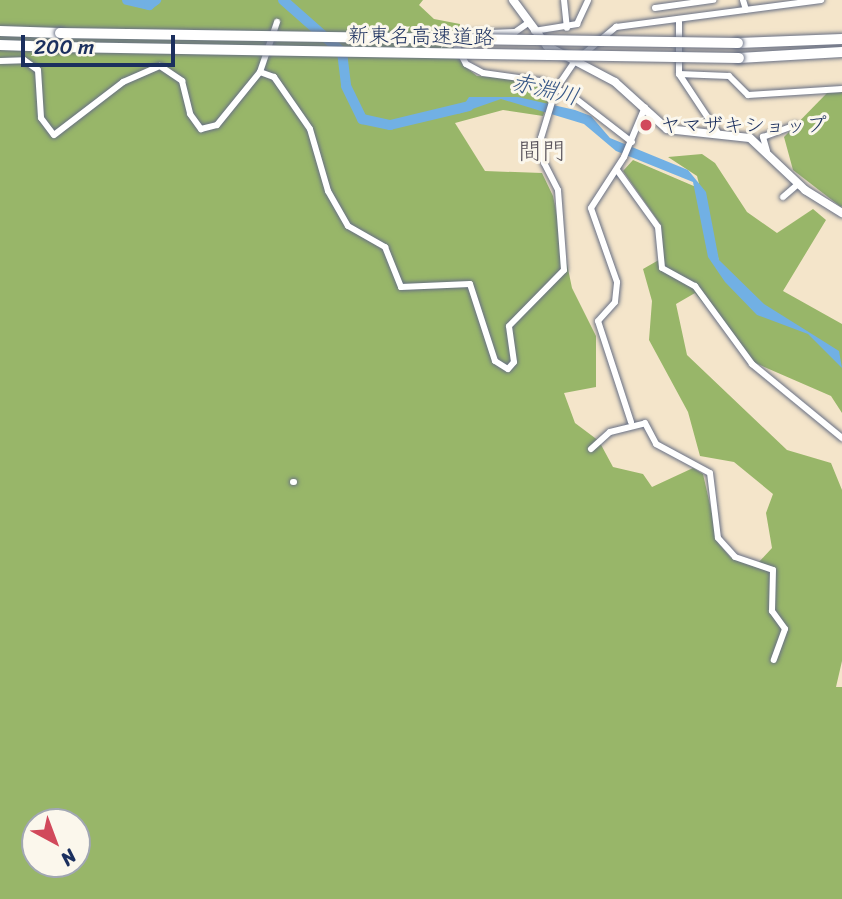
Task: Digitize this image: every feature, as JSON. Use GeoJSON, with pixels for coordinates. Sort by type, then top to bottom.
{"type":"FeatureCollection","features":[{"type":"Feature","properties":{"kind":"highway","name":"新東名高速道路"},"geometry":{"type":"LineString","coordinates":[[4,31],[738,43],[842,38]]}},
{"type":"Feature","properties":{"kind":"highway","name":"新東名高速道路"},"geometry":{"type":"LineString","coordinates":[[4,46],[739,58],[842,52]]}},
{"type":"Feature","properties":{"kind":"main road"},"geometry":{"type":"LineString","coordinates":[[517,2],[534,31],[574,62],[615,82],[675,134],[718,133],[750,138],[767,151],[798,184],[842,213]]}},
{"type":"Feature","properties":{"kind":"street"},"geometry":{"type":"LineString","coordinates":[[564,0],[568,10],[567,28]]}},
{"type":"Feature","properties":{"kind":"street"},"geometry":{"type":"LineString","coordinates":[[534,31],[567,28],[583,19],[588,0]]}},
{"type":"Feature","properties":{"kind":"street"},"geometry":{"type":"LineString","coordinates":[[655,8],[713,0]]}},
{"type":"Feature","properties":{"kind":"street"},"geometry":{"type":"LineString","coordinates":[[743,0],[746,10]]}},
{"type":"Feature","properties":{"kind":"street"},"geometry":{"type":"LineString","coordinates":[[260,72],[274,77],[296,105],[316,145],[333,202],[348,226],[385,247],[401,287],[470,284],[500,369],[514,362],[509,326],[564,270],[558,190],[540,151],[546,118],[556,89],[574,62],[616,27],[679,22],[821,0]]}},
{"type":"Feature","properties":{"kind":"street"},"geometry":{"type":"LineString","coordinates":[[0,61],[24,60],[38,71],[41,118],[54,135],[123,82],[166,66],[182,80],[193,122],[210,129],[260,72],[277,22]]}},
{"type":"Feature","properties":{"kind":"street"},"geometry":{"type":"LineString","coordinates":[[679,22],[680,74],[712,115],[718,133]]}},
{"type":"Feature","properties":{"kind":"street"},"geometry":{"type":"LineString","coordinates":[[528,23],[514,32],[464,34],[457,47],[467,64],[483,73],[510,74],[556,89],[631,143]]}},
{"type":"Feature","properties":{"kind":"street"},"geometry":{"type":"LineString","coordinates":[[680,74],[729,76],[748,95],[842,89]]}},
{"type":"Feature","properties":{"kind":"street"},"geometry":{"type":"LineString","coordinates":[[631,422],[598,321],[615,302],[617,282],[591,208],[624,157],[645,107]]}},
{"type":"Feature","properties":{"kind":"street"},"geometry":{"type":"LineString","coordinates":[[775,124],[779,132]]}},
{"type":"Feature","properties":{"kind":"street"},"geometry":{"type":"LineString","coordinates":[[767,151],[764,137],[796,125]]}},
{"type":"Feature","properties":{"kind":"street"},"geometry":{"type":"LineString","coordinates":[[617,170],[657,227],[662,268],[695,286],[752,364],[842,438]]}},
{"type":"Feature","properties":{"kind":"street"},"geometry":{"type":"LineString","coordinates":[[783,197],[798,184]]}},
{"type":"Feature","properties":{"kind":"street"},"geometry":{"type":"LineString","coordinates":[[591,449],[631,422],[645,423],[663,449],[700,463],[713,484],[718,538],[735,557],[773,570],[772,611],[785,629],[774,660]]}},
{"type":"Feature","properties":{"kind":"green space"},"geometry":{"type":"Polygon","coordinates":[[[0,0],[423,0],[419,5],[434,19],[460,24],[462,64],[477,76],[519,79],[552,92],[543,116],[503,110],[455,123],[485,171],[542,173],[553,196],[572,288],[596,336],[596,387],[564,393],[575,423],[599,441],[613,467],[643,474],[652,487],[693,468],[703,474],[719,544],[731,558],[758,563],[772,548],[766,513],[773,494],[734,462],[700,456],[688,412],[649,340],[652,301],[643,269],[664,257],[661,225],[623,171],[633,160],[696,187],[720,265],[697,176],[668,157],[702,154],[715,163],[747,212],[777,233],[813,209],[826,220],[783,291],[842,324],[842,413],[831,396],[753,362],[695,293],[676,304],[687,355],[787,450],[831,463],[842,490],[842,661],[836,687],[842,687],[842,899],[0,899],[0,0]]]}},
{"type":"Feature","properties":{"kind":"green space"},"geometry":{"type":"Polygon","coordinates":[[[842,92],[841,207],[793,170],[784,137],[827,93],[842,92]]]}},
{"type":"Feature","properties":{"kind":"water"},"geometry":{"type":"Polygon","coordinates":[[[469,97],[518,97],[575,110],[591,116],[610,138],[688,170],[706,192],[719,260],[764,304],[839,351],[842,368],[808,334],[757,315],[725,282],[708,257],[693,182],[616,151],[584,124],[501,99],[458,114],[469,97]]]}},
{"type":"Feature","properties":{"kind":"waterway","name":"赤淵川"},"geometry":{"type":"LineString","coordinates":[[127,0],[149,5],[156,0]]}},
{"type":"Feature","properties":{"kind":"waterway","name":"赤淵川"},"geometry":{"type":"LineString","coordinates":[[283,0],[342,52],[346,86],[362,119],[390,125],[469,106]]}},
{"type":"Feature","properties":{"kind":"place","name":"ヤマザキショップ"},"geometry":{"type":"Point","coordinates":[646,125]}},
{"type":"Feature","properties":{"kind":"district","name":"間門"},"geometry":{"type":"Point","coordinates":[542,152]}}]}
